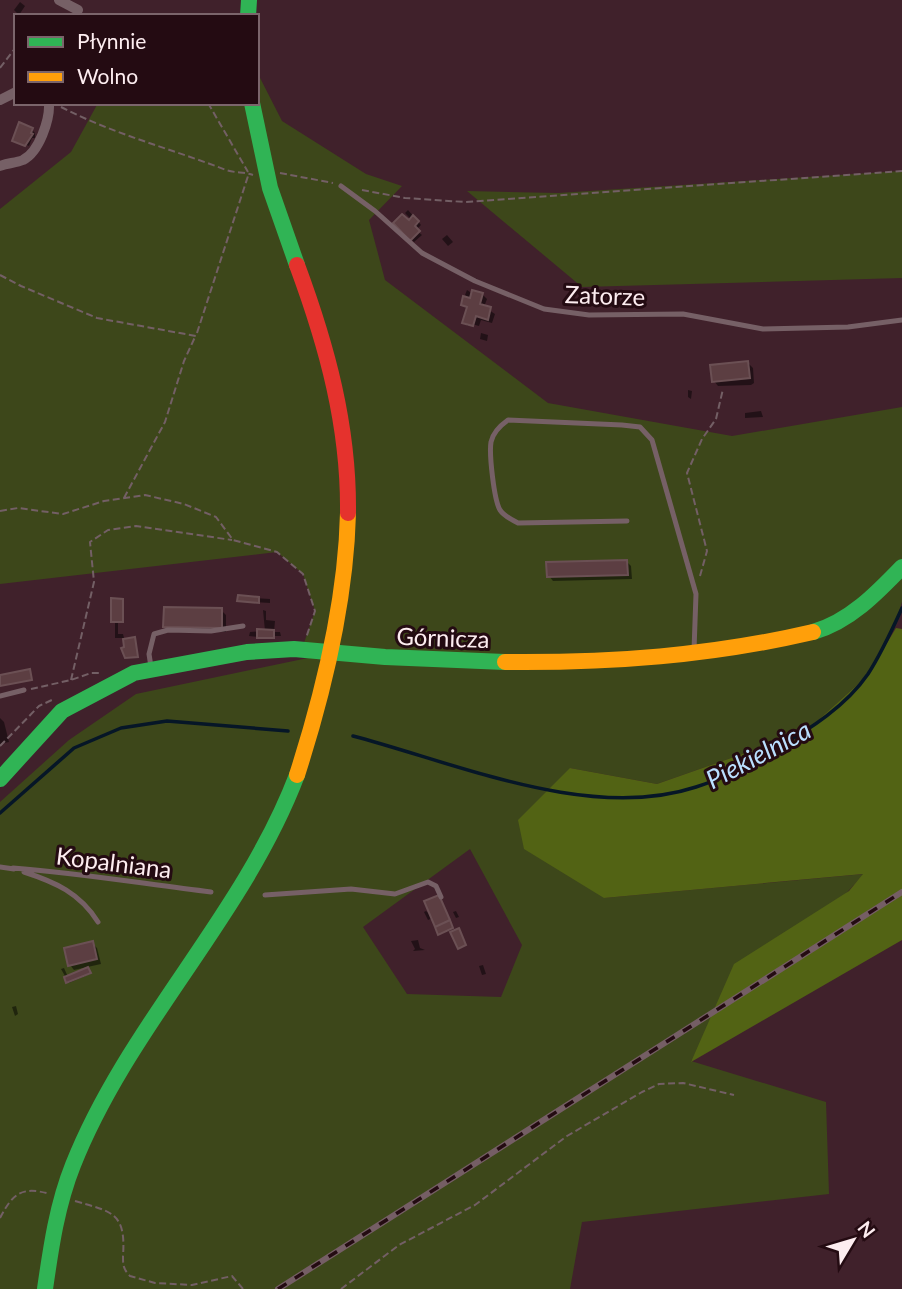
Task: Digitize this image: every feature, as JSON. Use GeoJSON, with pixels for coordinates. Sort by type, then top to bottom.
{"type":"FeatureCollection","features":[{"type":"Feature","properties":{"kind":"main road"},"geometry":{"type":"LineString","coordinates":[[45,1289],[54,1226],[76,1153],[102,1098],[238,892],[264,848],[298,770],[320,697],[343,585],[348,500],[345,444],[332,371],[266,174],[252,105]]}},
{"type":"Feature","properties":{"kind":"main road","name":"Górnicza"},"geometry":{"type":"LineString","coordinates":[[0,779],[62,711],[134,673],[271,649],[444,662],[607,660],[693,655],[750,648],[823,629],[870,601],[902,567]]}},
{"type":"Feature","properties":{"kind":"street"},"geometry":{"type":"LineString","coordinates":[[59,0],[78,10]]}},
{"type":"Feature","properties":{"kind":"street"},"geometry":{"type":"LineString","coordinates":[[0,166],[21,161],[33,151],[51,105]]}},
{"type":"Feature","properties":{"kind":"lane","name":"Zatorze"},"geometry":{"type":"LineString","coordinates":[[341,186],[375,211],[422,253],[475,281],[544,309],[589,315],[683,314],[763,329],[848,327],[902,320]]}},
{"type":"Feature","properties":{"kind":"lane"},"geometry":{"type":"LineString","coordinates":[[626,521],[518,523],[509,519],[501,511],[495,498],[491,441],[498,427],[508,420],[640,427],[652,440],[696,594],[693,655]]}},
{"type":"Feature","properties":{"kind":"lane"},"geometry":{"type":"LineString","coordinates":[[152,670],[148,661],[154,634],[168,630],[211,631],[243,626]]}},
{"type":"Feature","properties":{"kind":"lane"},"geometry":{"type":"LineString","coordinates":[[0,696],[24,690]]}},
{"type":"Feature","properties":{"kind":"lane","name":"Kopalniana"},"geometry":{"type":"LineString","coordinates":[[0,867],[69,872],[139,884],[211,892]]}},
{"type":"Feature","properties":{"kind":"lane","name":"Kopalniana"},"geometry":{"type":"LineString","coordinates":[[13,868],[71,892],[83,901],[98,922]]}},
{"type":"Feature","properties":{"kind":"lane"},"geometry":{"type":"LineString","coordinates":[[265,895],[341,890],[395,894],[428,882],[436,886],[441,897]]}},
{"type":"Feature","properties":{"kind":"path"},"geometry":{"type":"LineString","coordinates":[[0,68],[14,50]]}},
{"type":"Feature","properties":{"kind":"path"},"geometry":{"type":"LineString","coordinates":[[56,105],[113,129],[207,160],[229,171],[249,173]]}},
{"type":"Feature","properties":{"kind":"path"},"geometry":{"type":"LineString","coordinates":[[123,499],[165,422],[249,173],[209,105]]}},
{"type":"Feature","properties":{"kind":"path"},"geometry":{"type":"LineString","coordinates":[[290,176],[319,179],[405,198],[465,202],[902,171]]}},
{"type":"Feature","properties":{"kind":"path"},"geometry":{"type":"LineString","coordinates":[[0,275],[97,317],[196,335]]}},
{"type":"Feature","properties":{"kind":"path"},"geometry":{"type":"LineString","coordinates":[[696,594],[707,551],[687,473],[702,439],[716,419],[723,389]]}},
{"type":"Feature","properties":{"kind":"path"},"geometry":{"type":"LineString","coordinates":[[0,511],[18,508],[63,514],[104,502],[145,495],[184,504],[216,517],[233,540]]}},
{"type":"Feature","properties":{"kind":"path"},"geometry":{"type":"LineString","coordinates":[[71,680],[94,582],[89,542],[108,530],[136,526],[233,540],[277,552],[303,574],[315,611],[304,643]]}},
{"type":"Feature","properties":{"kind":"path"},"geometry":{"type":"LineString","coordinates":[[24,690],[91,673],[101,673]]}},
{"type":"Feature","properties":{"kind":"path"},"geometry":{"type":"LineString","coordinates":[[341,1289],[399,1245],[475,1205],[567,1136],[642,1092],[659,1084],[683,1083],[734,1095]]}},
{"type":"Feature","properties":{"kind":"path"},"geometry":{"type":"LineString","coordinates":[[0,1218],[18,1193],[32,1190],[45,1192]]}},
{"type":"Feature","properties":{"kind":"path"},"geometry":{"type":"LineString","coordinates":[[78,1202],[104,1209],[118,1219],[125,1236],[123,1265],[130,1276],[144,1281],[179,1285],[203,1284],[232,1276],[242,1288]]}},
{"type":"Feature","properties":{"kind":"green space"},"geometry":{"type":"Polygon","coordinates":[[[259,76],[282,121],[366,174],[402,186],[369,220],[385,280],[548,403],[732,436],[902,407],[902,559],[875,594],[902,567],[902,602],[895,624],[867,676],[805,732],[657,784],[570,768],[604,898],[864,874],[691,1061],[826,1102],[829,1194],[582,1222],[570,1289],[0,1289],[0,802],[69,740],[136,694],[327,654],[304,643],[315,611],[303,574],[277,552],[0,584],[0,209],[71,152],[97,105],[259,105],[259,76]],[[470,849],[363,927],[407,994],[501,997],[522,945],[470,849]]]}},
{"type":"Feature","properties":{"kind":"green space"},"geometry":{"type":"Polygon","coordinates":[[[902,171],[902,278],[582,287],[467,191],[558,193],[902,171]]]}},
{"type":"Feature","properties":{"kind":"green space"},"geometry":{"type":"Polygon","coordinates":[[[896,628],[902,629],[902,940],[691,1062],[734,964],[849,891],[863,874],[604,898],[524,849],[518,820],[570,768],[657,784],[805,732],[867,676],[896,628]]]}},
{"type":"Feature","properties":{"kind":"building"},"geometry":{"type":"Polygon","coordinates":[[[19,122],[33,128],[33,134],[25,146],[12,141],[19,122]]]}},
{"type":"Feature","properties":{"kind":"building"},"geometry":{"type":"Polygon","coordinates":[[[402,214],[409,220],[413,215],[419,221],[415,226],[420,231],[410,241],[393,223],[402,214]]]}},
{"type":"Feature","properties":{"kind":"building"},"geometry":{"type":"Polygon","coordinates":[[[472,290],[483,293],[480,304],[491,307],[488,320],[476,316],[473,326],[462,323],[467,307],[461,305],[463,296],[470,298],[472,290]]]}},
{"type":"Feature","properties":{"kind":"building"},"geometry":{"type":"Polygon","coordinates":[[[748,361],[750,378],[712,382],[710,365],[748,361]]]}},
{"type":"Feature","properties":{"kind":"building"},"geometry":{"type":"Polygon","coordinates":[[[627,560],[628,575],[547,577],[546,562],[627,560]]]}},
{"type":"Feature","properties":{"kind":"building"},"geometry":{"type":"Polygon","coordinates":[[[238,595],[259,597],[259,603],[237,601],[238,595]]]}},
{"type":"Feature","properties":{"kind":"building"},"geometry":{"type":"Polygon","coordinates":[[[111,598],[123,599],[123,622],[111,622],[111,598]]]}},
{"type":"Feature","properties":{"kind":"building"},"geometry":{"type":"Polygon","coordinates":[[[164,607],[222,608],[222,628],[163,627],[164,607]]]}},
{"type":"Feature","properties":{"kind":"building"},"geometry":{"type":"Polygon","coordinates":[[[257,629],[274,630],[274,638],[257,638],[257,629]]]}},
{"type":"Feature","properties":{"kind":"building"},"geometry":{"type":"Polygon","coordinates":[[[135,637],[138,657],[125,658],[121,648],[124,647],[123,639],[135,637]]]}},
{"type":"Feature","properties":{"kind":"building"},"geometry":{"type":"Polygon","coordinates":[[[30,669],[32,680],[0,686],[0,675],[30,669]]]}},
{"type":"Feature","properties":{"kind":"building"},"geometry":{"type":"Polygon","coordinates":[[[439,895],[450,920],[435,927],[424,901],[439,895]]]}},
{"type":"Feature","properties":{"kind":"building"},"geometry":{"type":"Polygon","coordinates":[[[450,920],[453,928],[438,935],[435,927],[450,920]]]}},
{"type":"Feature","properties":{"kind":"building"},"geometry":{"type":"Polygon","coordinates":[[[459,928],[466,945],[458,949],[450,932],[459,928]]]}},
{"type":"Feature","properties":{"kind":"building"},"geometry":{"type":"Polygon","coordinates":[[[93,941],[97,959],[68,966],[64,948],[93,941]]]}},
{"type":"Feature","properties":{"kind":"building"},"geometry":{"type":"Polygon","coordinates":[[[88,967],[91,973],[66,983],[64,977],[88,967]]]}},
{"type":"Feature","properties":{"kind":"waterway","name":"Piekielnica"},"geometry":{"type":"LineString","coordinates":[[353,736],[523,785],[568,793],[612,798],[655,796],[696,787],[728,775],[767,754],[814,725],[838,706],[868,674],[902,608]]}},
{"type":"Feature","properties":{"kind":"waterway","name":"Piekielnica"},"geometry":{"type":"LineString","coordinates":[[0,813],[74,748],[121,728],[167,721],[288,731]]}},
{"type":"Feature","properties":{"kind":"railway"},"geometry":{"type":"LineString","coordinates":[[278,1289],[902,892]]}},
{"type":"Feature","properties":{"kind":"traffic: fast"},"geometry":{"type":"LineString","coordinates":[[248,14],[249,0]]}},
{"type":"Feature","properties":{"kind":"traffic: fast"},"geometry":{"type":"LineString","coordinates":[[252,105],[270,188],[297,265]]}},
{"type":"Feature","properties":{"kind":"traffic: fast"},"geometry":{"type":"LineString","coordinates":[[813,632],[850,614],[902,567]]}},
{"type":"Feature","properties":{"kind":"traffic: fast"},"geometry":{"type":"LineString","coordinates":[[0,779],[62,711],[134,673],[247,652],[294,649],[385,657],[505,662]]}},
{"type":"Feature","properties":{"kind":"traffic: fast"},"geometry":{"type":"LineString","coordinates":[[45,1289],[63,1195],[96,1114],[154,1017],[247,876],[274,827],[297,775]]}},
{"type":"Feature","properties":{"kind":"traffic: slow"},"geometry":{"type":"LineString","coordinates":[[297,775],[332,646],[343,579],[348,513]]}},
{"type":"Feature","properties":{"kind":"traffic: slow"},"geometry":{"type":"LineString","coordinates":[[505,662],[660,656],[736,647],[813,632]]}},
{"type":"Feature","properties":{"kind":"traffic: jam"},"geometry":{"type":"LineString","coordinates":[[297,265],[318,326],[334,387],[345,449],[348,513]]}}]}
